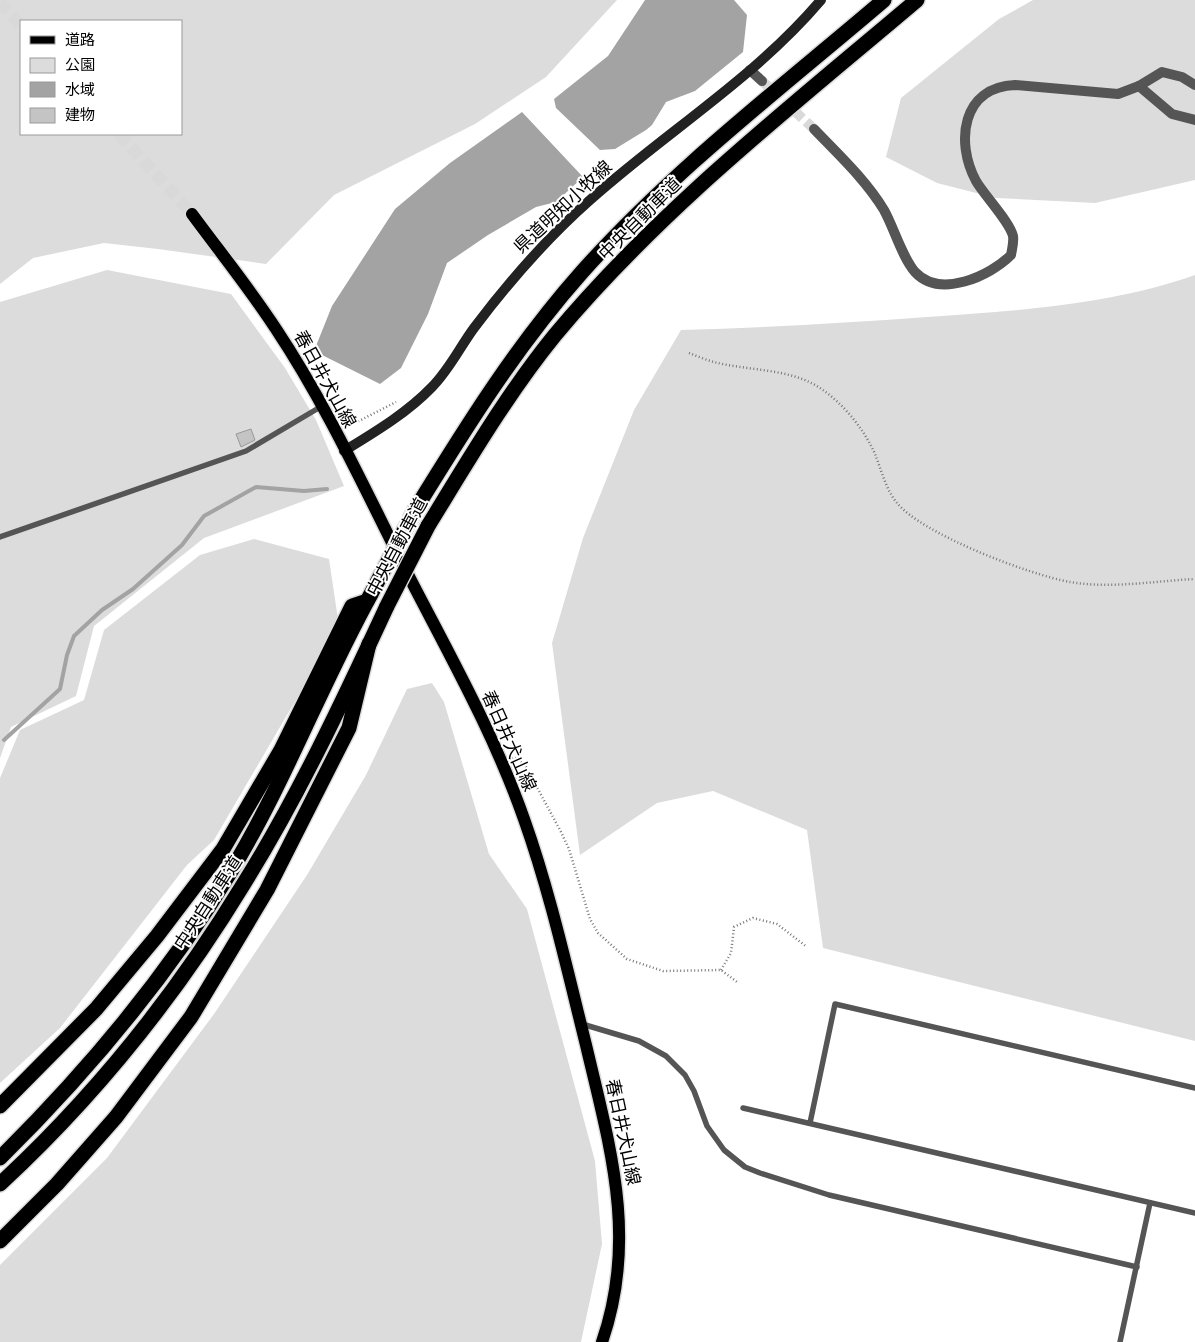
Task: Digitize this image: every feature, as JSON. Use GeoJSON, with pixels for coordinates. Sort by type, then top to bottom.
{"type":"FeatureCollection","features":[{"type":"Feature","properties":{"kind":"highway","name":"中央自動車道"},"geometry":{"type":"LineString","coordinates":[[0,1158],[86,1069],[132,1014],[190,934],[232,870],[415,510],[476,411],[532,332],[582,272],[641,211],[697,158],[884,0]]}},
{"type":"Feature","properties":{"kind":"highway","name":"中央自動車道"},"geometry":{"type":"LineString","coordinates":[[0,1184],[26,1160],[105,1075],[154,1014],[204,946],[244,885],[275,830],[428,526],[496,415],[555,336],[594,291],[656,226],[713,172],[917,0]]}},
{"type":"Feature","properties":{"kind":"highway"},"geometry":{"type":"LineString","coordinates":[[0,1106],[96,1009],[157,936],[223,849],[281,750],[352,606],[369,598]]}},
{"type":"Feature","properties":{"kind":"highway"},"geometry":{"type":"LineString","coordinates":[[0,1241],[58,1184],[116,1118],[191,1017],[267,890],[349,728],[369,644]]}},
{"type":"Feature","properties":{"kind":"main road","name":"県道明知小牧線"},"geometry":{"type":"LineString","coordinates":[[344,451],[394,420],[433,386],[474,328],[522,268],[589,200],[750,70],[795,30],[821,0]]}},
{"type":"Feature","properties":{"kind":"main road","name":"春日井犬山線"},"geometry":{"type":"LineString","coordinates":[[192,214],[276,329],[322,406],[486,725],[523,816],[543,874],[617,1184],[620,1234],[617,1280],[610,1320],[602,1342]]}},
{"type":"Feature","properties":{"kind":"street"},"geometry":{"type":"LineString","coordinates":[[750,70],[762,81]]}},
{"type":"Feature","properties":{"kind":"street"},"geometry":{"type":"LineString","coordinates":[[814,129],[844,160],[883,209],[914,270],[925,280],[948,284],[978,277],[1000,266],[1012,255],[1013,235],[976,181],[970,167],[965,139],[968,112],[981,96],[999,86],[1118,94],[1139,86],[1162,72],[1182,77],[1195,85]]}},
{"type":"Feature","properties":{"kind":"street"},"geometry":{"type":"LineString","coordinates":[[1139,86],[1172,114],[1195,120]]}},
{"type":"Feature","properties":{"kind":"lane"},"geometry":{"type":"LineString","coordinates":[[0,537],[246,451],[322,406]]}},
{"type":"Feature","properties":{"kind":"lane"},"geometry":{"type":"LineString","coordinates":[[810,1123],[836,1004],[1195,1088]]}},
{"type":"Feature","properties":{"kind":"lane"},"geometry":{"type":"LineString","coordinates":[[580,1023],[639,1040],[666,1056],[685,1075],[694,1091],[707,1126],[724,1150],[745,1167],[829,1195],[1137,1268]]}},
{"type":"Feature","properties":{"kind":"lane"},"geometry":{"type":"LineString","coordinates":[[743,1108],[1195,1213]]}},
{"type":"Feature","properties":{"kind":"lane"},"geometry":{"type":"LineString","coordinates":[[1120,1342],[1150,1203]]}},
{"type":"Feature","properties":{"kind":"path"},"geometry":{"type":"LineString","coordinates":[[689,353],[714,362],[772,372],[808,382],[820,388],[835,400],[858,425],[874,453],[896,502],[909,514],[956,542],[1026,569],[1070,582],[1110,585],[1195,579]]}},
{"type":"Feature","properties":{"kind":"path"},"geometry":{"type":"LineString","coordinates":[[502,763],[514,757],[525,765],[540,790],[569,849],[590,919],[598,933],[627,960],[663,971],[721,970],[737,982]]}},
{"type":"Feature","properties":{"kind":"path"},"geometry":{"type":"LineString","coordinates":[[721,970],[731,954],[734,927],[753,918],[777,924],[807,947]]}},
{"type":"Feature","properties":{"kind":"green space"},"geometry":{"type":"Polygon","coordinates":[[[0,0],[617,0],[546,77],[475,124],[334,195],[266,264],[104,243],[33,258],[0,284],[0,0]]]}},
{"type":"Feature","properties":{"kind":"green space"},"geometry":{"type":"Polygon","coordinates":[[[1033,0],[1195,0],[1195,180],[1095,203],[996,198],[937,183],[886,157],[901,98],[999,19],[1033,0]]]}},
{"type":"Feature","properties":{"kind":"green space"},"geometry":{"type":"Polygon","coordinates":[[[107,270],[231,294],[285,368],[316,420],[344,486],[204,538],[94,626],[76,696],[11,727],[0,758],[0,302],[107,270]]]}},
{"type":"Feature","properties":{"kind":"green space"},"geometry":{"type":"Polygon","coordinates":[[[1195,275],[1195,1041],[823,948],[807,830],[713,791],[657,803],[580,855],[552,643],[583,538],[634,410],[681,330],[835,323],[1028,309],[1096,300],[1163,285],[1195,275]]]}},
{"type":"Feature","properties":{"kind":"green space"},"geometry":{"type":"Polygon","coordinates":[[[254,539],[329,559],[339,626],[214,840],[187,865],[60,1028],[0,1083],[0,778],[20,730],[84,700],[104,630],[200,555],[254,539]]]}},
{"type":"Feature","properties":{"kind":"green space"},"geometry":{"type":"Polygon","coordinates":[[[432,683],[444,702],[489,854],[527,909],[595,1161],[602,1244],[581,1342],[0,1342],[0,1265],[107,1158],[214,1014],[307,875],[366,775],[407,689],[432,683]]]}},
{"type":"Feature","properties":{"kind":"water"},"geometry":{"type":"Polygon","coordinates":[[[645,0],[734,0],[747,15],[743,52],[695,91],[666,102],[652,125],[646,130],[615,149],[600,150],[556,108],[554,99],[608,56],[645,0]]]}},
{"type":"Feature","properties":{"kind":"water"},"geometry":{"type":"Polygon","coordinates":[[[522,112],[583,177],[556,202],[536,207],[488,235],[447,263],[428,314],[401,368],[380,384],[314,351],[332,306],[395,209],[450,163],[522,112]]]}},
{"type":"Feature","properties":{"kind":"building"},"geometry":{"type":"Polygon","coordinates":[[[251,429],[255,440],[241,447],[236,434],[251,429]]]}},
{"type":"Feature","properties":{"kind":"waterway"},"geometry":{"type":"LineString","coordinates":[[4,740],[60,689],[67,655],[74,636],[102,610],[133,589],[182,545],[204,516],[256,487],[304,491],[327,489]]}},
{"type":"Feature","properties":{"kind":"tunnel"},"geometry":{"type":"LineString","coordinates":[[0,2],[20,25]]}},
{"type":"Feature","properties":{"kind":"tunnel"},"geometry":{"type":"LineString","coordinates":[[762,81],[814,129]]}},
{"type":"Feature","properties":{"kind":"tunnel"},"geometry":{"type":"LineString","coordinates":[[120,135],[192,214]]}}]}
